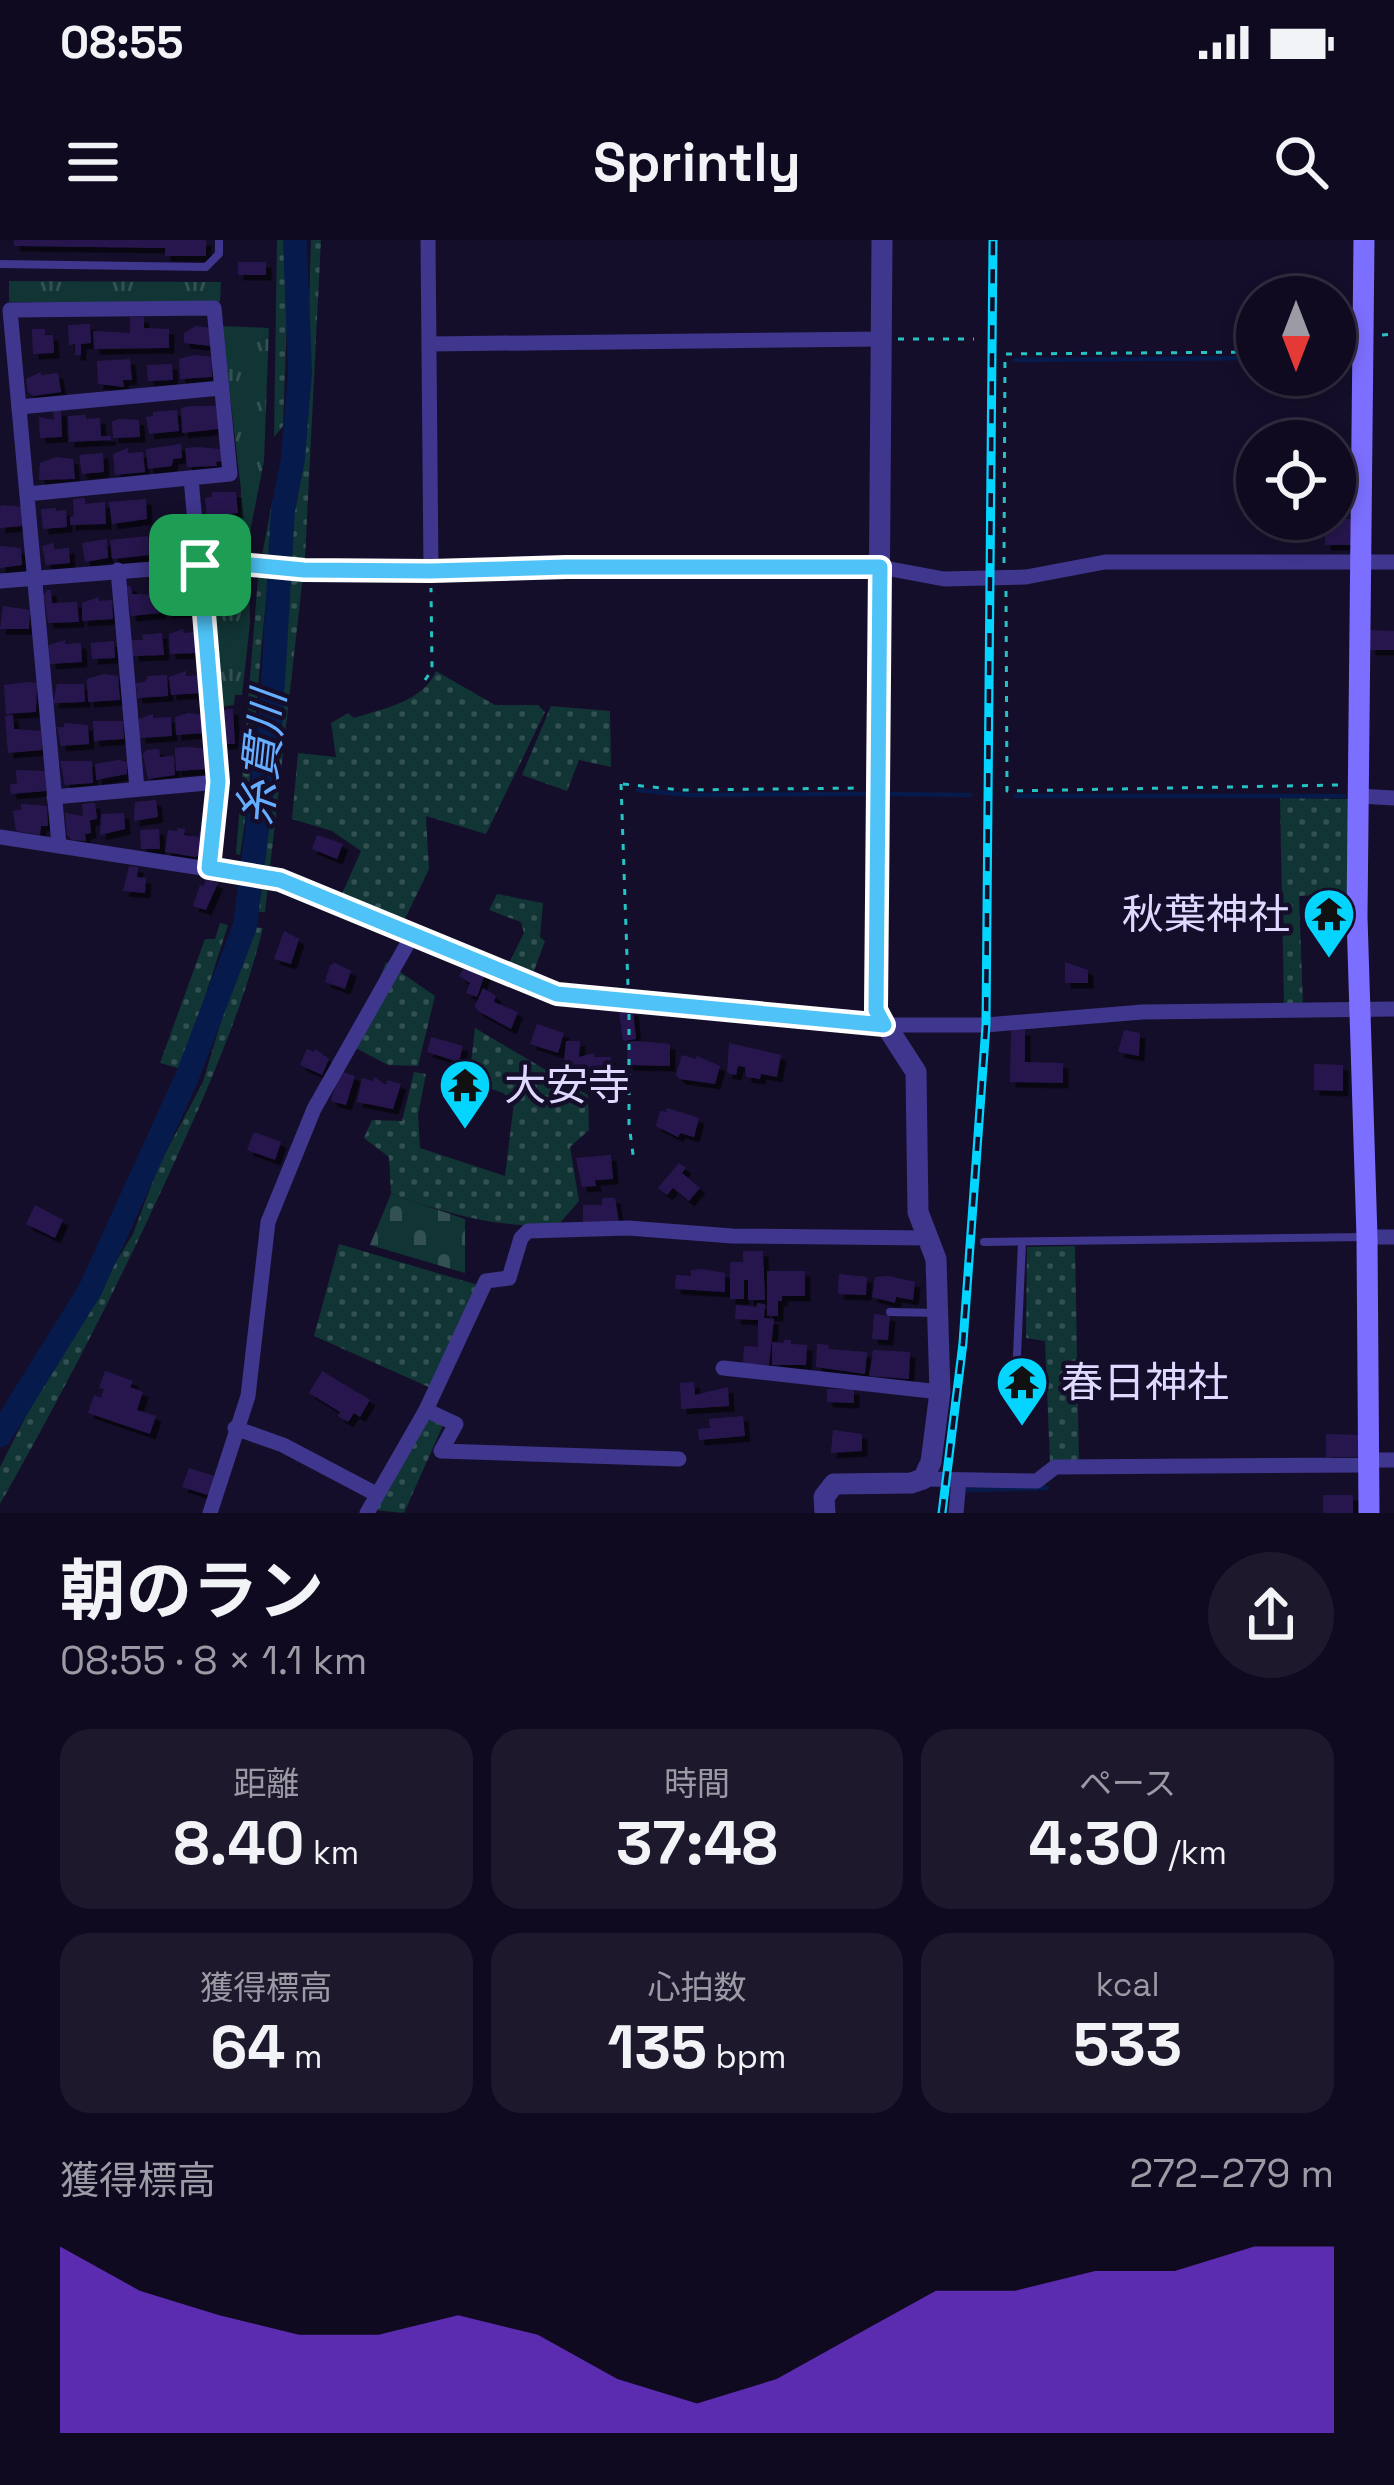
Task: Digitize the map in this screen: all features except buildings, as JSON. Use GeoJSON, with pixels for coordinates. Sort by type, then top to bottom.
{"type":"FeatureCollection","features":[{"type":"Feature","properties":{"kind":"main road"},"geometry":{"type":"LineString","coordinates":[[1364,240],[1358,1008],[1369,1513]]}},
{"type":"Feature","properties":{"kind":"street"},"geometry":{"type":"LineString","coordinates":[[428,240],[431,571]]}},
{"type":"Feature","properties":{"kind":"street"},"geometry":{"type":"LineString","coordinates":[[882,240],[876,1010],[916,1072],[917,1212],[936,1258],[940,1392],[932,1462],[923,1478]]}},
{"type":"Feature","properties":{"kind":"street"},"geometry":{"type":"LineString","coordinates":[[28,494],[230,474],[214,308],[10,310],[59,845]]}},
{"type":"Feature","properties":{"kind":"street"},"geometry":{"type":"LineString","coordinates":[[429,344],[882,339]]}},
{"type":"Feature","properties":{"kind":"street"},"geometry":{"type":"LineString","coordinates":[[20,407],[221,388]]}},
{"type":"Feature","properties":{"kind":"street"},"geometry":{"type":"LineString","coordinates":[[191,478],[218,782],[209,868]]}},
{"type":"Feature","properties":{"kind":"street"},"geometry":{"type":"LineString","coordinates":[[0,581],[254,564],[304,570],[431,571],[880,567],[944,579],[1005,578],[1106,562],[1394,562]]}},
{"type":"Feature","properties":{"kind":"street"},"geometry":{"type":"LineString","coordinates":[[118,570],[137,789]]}},
{"type":"Feature","properties":{"kind":"street"},"geometry":{"type":"LineString","coordinates":[[54,797],[218,782]]}},
{"type":"Feature","properties":{"kind":"street"},"geometry":{"type":"LineString","coordinates":[[1358,790],[1394,798]]}},
{"type":"Feature","properties":{"kind":"street"},"geometry":{"type":"LineString","coordinates":[[0,837],[280,880],[557,994],[884,1025],[986,1024],[1142,1012],[1394,1009]]}},
{"type":"Feature","properties":{"kind":"street"},"geometry":{"type":"LineString","coordinates":[[210,1513],[248,1396],[268,1222],[314,1109],[413,934]]}},
{"type":"Feature","properties":{"kind":"street"},"geometry":{"type":"LineString","coordinates":[[367,1513],[426,1410],[486,1281],[509,1278],[520,1238],[528,1231],[628,1228],[732,1236],[928,1238]]}},
{"type":"Feature","properties":{"kind":"street"},"geometry":{"type":"LineString","coordinates":[[1366,1238],[1394,1237]]}},
{"type":"Feature","properties":{"kind":"street"},"geometry":{"type":"LineString","coordinates":[[723,1368],[940,1392]]}},
{"type":"Feature","properties":{"kind":"street"},"geometry":{"type":"LineString","coordinates":[[426,1410],[456,1424],[441,1451],[680,1459]]}},
{"type":"Feature","properties":{"kind":"street"},"geometry":{"type":"LineString","coordinates":[[235,1428],[284,1445],[376,1494]]}},
{"type":"Feature","properties":{"kind":"street"},"geometry":{"type":"LineString","coordinates":[[825,1513],[824,1497],[834,1484],[911,1483],[923,1478],[1037,1481],[1054,1467],[1394,1460]]}},
{"type":"Feature","properties":{"kind":"street"},"geometry":{"type":"LineString","coordinates":[[956,1513],[959,1480]]}},
{"type":"Feature","properties":{"kind":"lane"},"geometry":{"type":"LineString","coordinates":[[0,263],[206,267],[219,254],[219,240]]}},
{"type":"Feature","properties":{"kind":"lane"},"geometry":{"type":"LineString","coordinates":[[984,1241],[1366,1238]]}},
{"type":"Feature","properties":{"kind":"lane"},"geometry":{"type":"LineString","coordinates":[[1016,1378],[1022,1241]]}},
{"type":"Feature","properties":{"kind":"lane"},"geometry":{"type":"LineString","coordinates":[[890,1312],[939,1312]]}},
{"type":"Feature","properties":{"kind":"path"},"geometry":{"type":"LineString","coordinates":[[882,339],[974,339]]}},
{"type":"Feature","properties":{"kind":"path"},"geometry":{"type":"LineString","coordinates":[[1236,352],[1005,354],[1007,791],[1358,790]]}},
{"type":"Feature","properties":{"kind":"path"},"geometry":{"type":"LineString","coordinates":[[425,680],[432,670],[431,571]]}},
{"type":"Feature","properties":{"kind":"path"},"geometry":{"type":"LineString","coordinates":[[634,1162],[629,1124],[623,783],[681,790],[877,788]]}},
{"type":"Feature","properties":{"kind":"green space"},"geometry":{"type":"Polygon","coordinates":[[[277,240],[290,240],[283,426],[274,437],[277,240]]]}},
{"type":"Feature","properties":{"kind":"green space"},"geometry":{"type":"Polygon","coordinates":[[[311,240],[321,240],[305,558],[265,912],[255,912],[276,750],[293,523],[305,455],[311,240]]]}},
{"type":"Feature","properties":{"kind":"green space"},"geometry":{"type":"Polygon","coordinates":[[[9,281],[221,282],[220,302],[9,302],[9,281]]]}},
{"type":"Feature","properties":{"kind":"green space"},"geometry":{"type":"Polygon","coordinates":[[[222,326],[269,328],[264,461],[245,557],[240,557],[241,490],[222,326]]]}},
{"type":"Feature","properties":{"kind":"green space"},"geometry":{"type":"Polygon","coordinates":[[[281,498],[240,855],[236,854],[258,577],[272,502],[281,498]]]}},
{"type":"Feature","properties":{"kind":"green space"},"geometry":{"type":"Polygon","coordinates":[[[207,577],[249,579],[250,623],[242,695],[235,695],[234,705],[220,707],[207,577]]]}},
{"type":"Feature","properties":{"kind":"green space"},"geometry":{"type":"Polygon","coordinates":[[[436,671],[495,705],[538,705],[545,712],[486,834],[426,816],[429,869],[402,925],[341,896],[361,851],[332,831],[292,819],[298,753],[336,757],[331,723],[348,713],[354,718],[401,702],[422,690],[436,671]]]}},
{"type":"Feature","properties":{"kind":"green space"},"geometry":{"type":"Polygon","coordinates":[[[551,706],[610,711],[611,767],[579,760],[567,791],[522,775],[551,706]]]}},
{"type":"Feature","properties":{"kind":"green space"},"geometry":{"type":"Polygon","coordinates":[[[1280,798],[1350,799],[1348,914],[1335,914],[1334,894],[1299,896],[1303,1006],[1284,1007],[1280,798]]]}},
{"type":"Feature","properties":{"kind":"green space"},"geometry":{"type":"Polygon","coordinates":[[[497,894],[543,903],[540,937],[545,941],[532,976],[508,965],[524,933],[521,922],[489,910],[497,894]]]}},
{"type":"Feature","properties":{"kind":"green space"},"geometry":{"type":"Polygon","coordinates":[[[220,923],[228,925],[182,1069],[160,1063],[205,939],[215,939],[220,923]]]}},
{"type":"Feature","properties":{"kind":"green space"},"geometry":{"type":"Polygon","coordinates":[[[249,927],[263,928],[232,1027],[206,1090],[106,1306],[0,1504],[0,1467],[50,1369],[133,1234],[158,1167],[203,1082],[249,927]]]}},
{"type":"Feature","properties":{"kind":"green space"},"geometry":{"type":"Polygon","coordinates":[[[386,962],[435,996],[418,1066],[388,1065],[354,1047],[386,962]]]}},
{"type":"Feature","properties":{"kind":"green space"},"geometry":{"type":"Polygon","coordinates":[[[475,1028],[588,1095],[589,1130],[570,1147],[579,1201],[559,1224],[494,1222],[391,1194],[389,1157],[364,1138],[372,1120],[402,1121],[414,1072],[426,1074],[418,1115],[420,1148],[505,1176],[514,1102],[469,1081],[475,1028]]]}},
{"type":"Feature","properties":{"kind":"green space"},"geometry":{"type":"Polygon","coordinates":[[[391,1194],[465,1219],[465,1273],[370,1245],[391,1194]]]}},
{"type":"Feature","properties":{"kind":"green space"},"geometry":{"type":"Polygon","coordinates":[[[339,1244],[478,1285],[431,1388],[314,1336],[339,1244]]]}},
{"type":"Feature","properties":{"kind":"green space"},"geometry":{"type":"Polygon","coordinates":[[[1075,1246],[1079,1462],[1050,1462],[1045,1341],[1026,1338],[1027,1247],[1075,1246]]]}},
{"type":"Feature","properties":{"kind":"green space"},"geometry":{"type":"Polygon","coordinates":[[[431,1419],[443,1425],[404,1513],[375,1510],[424,1422],[431,1419]]]}},
{"type":"Feature","properties":{"kind":"waterway","name":"糸貫川"},"geometry":{"type":"LineString","coordinates":[[0,1435],[90,1290],[187,1077],[245,926],[271,718],[283,509],[293,459],[300,372],[295,240]]}},
{"type":"Feature","properties":{"kind":"waterway"},"geometry":{"type":"LineString","coordinates":[[1015,360],[1236,358]]}},
{"type":"Feature","properties":{"kind":"waterway"},"geometry":{"type":"LineString","coordinates":[[638,790],[688,795],[868,794]]}},
{"type":"Feature","properties":{"kind":"waterway"},"geometry":{"type":"LineString","coordinates":[[886,794],[970,795]]}},
{"type":"Feature","properties":{"kind":"waterway"},"geometry":{"type":"LineString","coordinates":[[1016,796],[1344,796]]}},
{"type":"Feature","properties":{"kind":"waterway"},"geometry":{"type":"LineString","coordinates":[[966,1490],[1047,1488]]}},
{"type":"Feature","properties":{"kind":"railway"},"geometry":{"type":"LineString","coordinates":[[942,1513],[963,1343],[986,1025],[993,240]]}},
{"type":"Feature","properties":{"kind":"place","name":"秋葉神社"},"geometry":{"type":"Point","coordinates":[1329,960]}},
{"type":"Feature","properties":{"kind":"place","name":"大安寺"},"geometry":{"type":"Point","coordinates":[465,1131]}},
{"type":"Feature","properties":{"kind":"place","name":"春日神社"},"geometry":{"type":"Point","coordinates":[1022,1428]}},
{"type":"Feature","properties":{"kind":"route"},"geometry":{"type":"LineString","coordinates":[[200,565],[431,571],[880,567],[876,1010],[884,1025],[557,994],[280,880],[209,868],[218,782],[200,565]]}}]}
